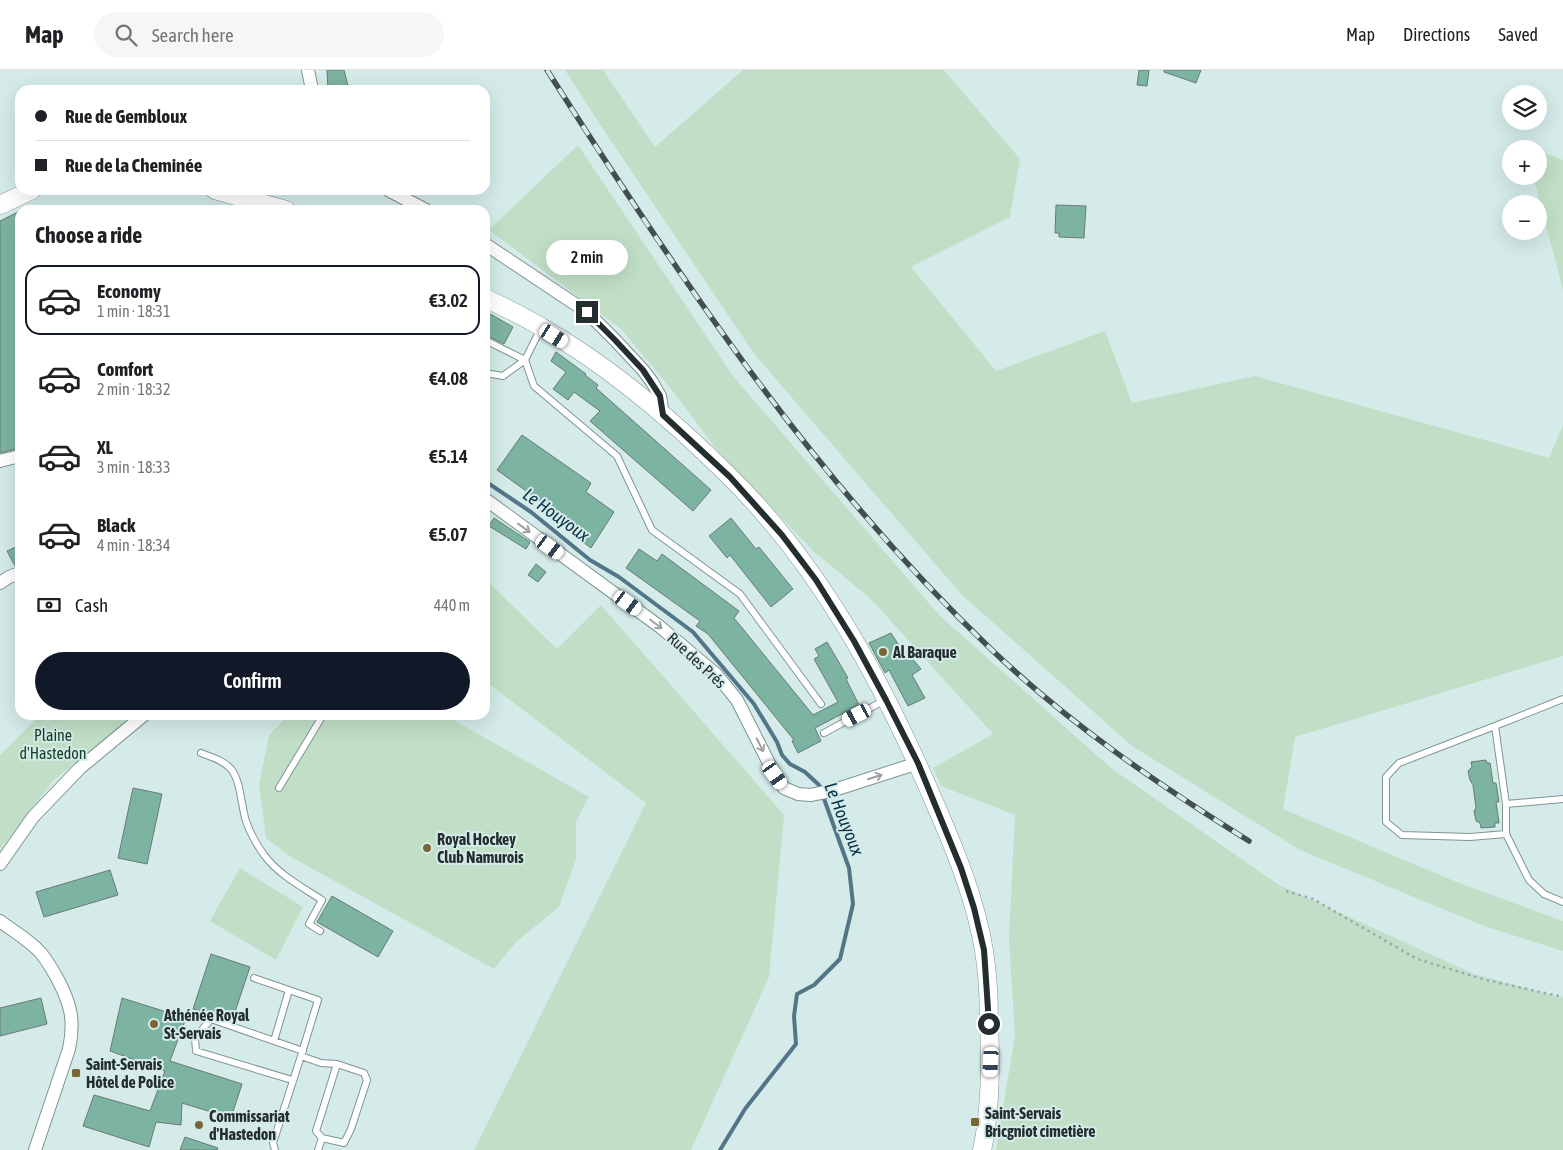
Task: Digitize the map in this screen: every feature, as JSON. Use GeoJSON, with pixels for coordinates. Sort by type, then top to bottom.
{"type":"FeatureCollection","features":[{"type":"Feature","properties":{"kind":"main road"},"geometry":{"type":"LineString","coordinates":[[0,205],[21,195]]}},
{"type":"Feature","properties":{"kind":"main road"},"geometry":{"type":"LineString","coordinates":[[232,195],[268,205]]}},
{"type":"Feature","properties":{"kind":"main road"},"geometry":{"type":"LineString","coordinates":[[490,301],[541,327],[581,352],[663,415],[730,477],[782,535],[832,604],[886,700],[918,763],[961,868],[974,908],[984,950],[991,1062],[982,1150]]}},
{"type":"Feature","properties":{"kind":"street"},"geometry":{"type":"LineString","coordinates":[[308,70],[311,85]]}},
{"type":"Feature","properties":{"kind":"street"},"geometry":{"type":"LineString","coordinates":[[398,195],[416,205]]}},
{"type":"Feature","properties":{"kind":"street"},"geometry":{"type":"LineString","coordinates":[[490,247],[587,312],[643,370],[660,396],[663,415]]}},
{"type":"Feature","properties":{"kind":"street"},"geometry":{"type":"LineString","coordinates":[[0,460],[15,457]]}},
{"type":"Feature","properties":{"kind":"street","name":"Rue des Prés"},"geometry":{"type":"LineString","coordinates":[[490,503],[659,626],[716,674],[737,700],[775,775],[784,788],[798,794],[810,795],[831,791],[918,763]]}},
{"type":"Feature","properties":{"kind":"street"},"geometry":{"type":"LineString","coordinates":[[0,583],[15,575]]}},
{"type":"Feature","properties":{"kind":"street"},"geometry":{"type":"LineString","coordinates":[[0,864],[33,817],[73,775],[138,720]]}},
{"type":"Feature","properties":{"kind":"street"},"geometry":{"type":"LineString","coordinates":[[0,921],[39,952],[51,967],[66,995],[72,1019],[72,1036],[69,1049],[35,1150]]}},
{"type":"Feature","properties":{"kind":"lane"},"geometry":{"type":"LineString","coordinates":[[490,374],[503,376],[525,360],[541,327]]}},
{"type":"Feature","properties":{"kind":"lane"},"geometry":{"type":"LineString","coordinates":[[490,342],[525,360],[534,386],[617,456],[652,530],[740,594],[821,704]]}},
{"type":"Feature","properties":{"kind":"lane"},"geometry":{"type":"LineString","coordinates":[[1506,834],[1470,837],[1402,835],[1386,822],[1386,777],[1399,763],[1563,699]]}},
{"type":"Feature","properties":{"kind":"lane"},"geometry":{"type":"LineString","coordinates":[[824,733],[886,700]]}},
{"type":"Feature","properties":{"kind":"lane"},"geometry":{"type":"LineString","coordinates":[[279,788],[320,720]]}},
{"type":"Feature","properties":{"kind":"lane"},"geometry":{"type":"LineString","coordinates":[[1494,726],[1506,804],[1506,834],[1529,880],[1544,894],[1563,902]]}},
{"type":"Feature","properties":{"kind":"lane"},"geometry":{"type":"LineString","coordinates":[[200,753],[219,760],[230,768],[235,775],[246,821],[265,857],[287,877],[322,900],[309,924],[320,931]]}},
{"type":"Feature","properties":{"kind":"lane"},"geometry":{"type":"LineString","coordinates":[[1506,804],[1563,799]]}},
{"type":"Feature","properties":{"kind":"lane"},"geometry":{"type":"LineString","coordinates":[[254,978],[318,1000],[273,1143],[275,1150]]}},
{"type":"Feature","properties":{"kind":"lane"},"geometry":{"type":"LineString","coordinates":[[274,1040],[289,990]]}},
{"type":"Feature","properties":{"kind":"lane"},"geometry":{"type":"LineString","coordinates":[[292,1080],[196,1050],[195,1038],[211,1019],[274,1040],[321,1063],[337,1064],[364,1073],[368,1080],[351,1129],[344,1143],[322,1138],[316,1131],[337,1064]]}},
{"type":"Feature","properties":{"kind":"lane"},"geometry":{"type":"LineString","coordinates":[[318,1150],[322,1138]]}},
{"type":"Feature","properties":{"kind":"path"},"geometry":{"type":"LineString","coordinates":[[1286,890],[1313,899],[1417,959],[1486,980],[1563,997]]}},
{"type":"Feature","properties":{"kind":"green space"},"geometry":{"type":"Polygon","coordinates":[[[565,70],[603,70],[655,147],[743,70],[944,70],[1020,159],[1010,217],[911,267],[996,371],[1105,331],[1132,403],[1255,376],[1549,458],[1563,425],[1563,656],[1295,737],[1283,809],[1454,881],[1563,921],[1563,951],[1484,926],[1300,850],[1132,746],[962,595],[755,355],[565,70]]]}},
{"type":"Feature","properties":{"kind":"green space"},"geometry":{"type":"Polygon","coordinates":[[[578,145],[733,376],[940,616],[1111,768],[1279,885],[1474,974],[1563,998],[1563,1150],[996,1150],[1015,1036],[1009,937],[1015,815],[941,786],[933,768],[993,734],[871,599],[812,550],[717,450],[672,390],[621,329],[490,229],[578,145]]]}},
{"type":"Feature","properties":{"kind":"green space"},"geometry":{"type":"Polygon","coordinates":[[[1547,154],[1563,160],[1563,290],[1547,229],[1547,195],[1538,195],[1535,185],[1547,185],[1547,154]]]}},
{"type":"Feature","properties":{"kind":"green space"},"geometry":{"type":"Polygon","coordinates":[[[490,584],[557,649],[601,605],[784,815],[769,977],[691,1150],[474,1150],[646,803],[490,685],[490,584]]]}},
{"type":"Feature","properties":{"kind":"green space","name":"Plaine d'Hastedon"},"geometry":{"type":"Polygon","coordinates":[[[35,720],[128,720],[53,781],[0,849],[0,755],[35,720]]]}},
{"type":"Feature","properties":{"kind":"green space","name":"Royal Hockey Club Namurois"},"geometry":{"type":"Polygon","coordinates":[[[284,720],[454,720],[589,797],[576,822],[576,859],[559,907],[516,942],[494,969],[291,857],[266,838],[259,785],[269,735],[284,720]]]}},
{"type":"Feature","properties":{"kind":"green space"},"geometry":{"type":"Polygon","coordinates":[[[240,868],[303,907],[276,960],[210,921],[240,868]]]}},
{"type":"Feature","properties":{"kind":"building"},"geometry":{"type":"Polygon","coordinates":[[[327,70],[344,70],[348,85],[328,85],[327,70]]]}},
{"type":"Feature","properties":{"kind":"building"},"geometry":{"type":"Polygon","coordinates":[[[1139,70],[1149,70],[1147,86],[1137,85],[1139,70]]]}},
{"type":"Feature","properties":{"kind":"building"},"geometry":{"type":"Polygon","coordinates":[[[1164,70],[1201,70],[1196,83],[1164,72],[1164,70]]]}},
{"type":"Feature","properties":{"kind":"building"},"geometry":{"type":"Polygon","coordinates":[[[1056,205],[1086,206],[1084,238],[1059,237],[1059,233],[1055,233],[1056,205]]]}},
{"type":"Feature","properties":{"kind":"building"},"geometry":{"type":"Polygon","coordinates":[[[15,214],[15,449],[0,453],[0,221],[15,214]]]}},
{"type":"Feature","properties":{"kind":"building"},"geometry":{"type":"Polygon","coordinates":[[[490,314],[513,327],[504,344],[490,337],[490,314]]]}},
{"type":"Feature","properties":{"kind":"building"},"geometry":{"type":"Polygon","coordinates":[[[556,352],[586,374],[598,385],[596,388],[711,490],[693,511],[590,421],[600,411],[574,392],[568,400],[553,389],[566,372],[551,361],[556,352]]]}},
{"type":"Feature","properties":{"kind":"building"},"geometry":{"type":"Polygon","coordinates":[[[522,435],[591,483],[586,492],[614,512],[591,548],[583,542],[588,536],[582,531],[497,470],[522,435]]]}},
{"type":"Feature","properties":{"kind":"building"},"geometry":{"type":"Polygon","coordinates":[[[494,518],[530,542],[526,549],[490,527],[494,518]]]}},
{"type":"Feature","properties":{"kind":"building"},"geometry":{"type":"Polygon","coordinates":[[[731,518],[756,549],[759,547],[793,589],[771,607],[730,555],[727,558],[709,536],[731,518]]]}},
{"type":"Feature","properties":{"kind":"building"},"geometry":{"type":"Polygon","coordinates":[[[15,547],[15,566],[7,551],[15,547]]]}},
{"type":"Feature","properties":{"kind":"building"},"geometry":{"type":"Polygon","coordinates":[[[639,549],[657,561],[662,554],[739,611],[734,618],[813,715],[838,702],[814,659],[819,656],[815,649],[827,642],[848,678],[846,679],[859,705],[815,728],[821,741],[798,753],[792,741],[794,740],[708,634],[696,626],[700,621],[626,568],[639,549]]]}},
{"type":"Feature","properties":{"kind":"building"},"geometry":{"type":"Polygon","coordinates":[[[536,564],[546,572],[538,582],[528,575],[536,564]]]}},
{"type":"Feature","properties":{"kind":"building"},"geometry":{"type":"Polygon","coordinates":[[[891,633],[907,658],[910,656],[921,669],[912,675],[925,698],[908,706],[889,670],[885,673],[869,643],[891,633]]]}},
{"type":"Feature","properties":{"kind":"building"},"geometry":{"type":"Polygon","coordinates":[[[1486,760],[1487,763],[1490,763],[1493,783],[1496,783],[1499,802],[1496,802],[1499,823],[1495,823],[1495,827],[1481,828],[1480,823],[1476,821],[1473,785],[1468,771],[1472,767],[1471,762],[1486,760]]]}},
{"type":"Feature","properties":{"kind":"building"},"geometry":{"type":"Polygon","coordinates":[[[133,788],[162,794],[147,864],[118,858],[133,788]]]}},
{"type":"Feature","properties":{"kind":"building"},"geometry":{"type":"Polygon","coordinates":[[[110,870],[118,895],[44,917],[36,892],[110,870]]]}},
{"type":"Feature","properties":{"kind":"building"},"geometry":{"type":"Polygon","coordinates":[[[332,896],[393,931],[378,957],[317,922],[332,896]]]}},
{"type":"Feature","properties":{"kind":"building"},"geometry":{"type":"Polygon","coordinates":[[[211,954],[250,967],[232,1021],[193,1009],[211,954]]]}},
{"type":"Feature","properties":{"kind":"building"},"geometry":{"type":"Polygon","coordinates":[[[41,998],[47,1024],[0,1036],[0,1008],[41,998]]]}},
{"type":"Feature","properties":{"kind":"building"},"geometry":{"type":"Polygon","coordinates":[[[122,998],[186,1018],[170,1061],[242,1084],[231,1118],[182,1103],[181,1125],[156,1122],[149,1147],[83,1126],[94,1095],[150,1111],[165,1071],[110,1051],[122,998]]]}},
{"type":"Feature","properties":{"kind":"building"},"geometry":{"type":"Polygon","coordinates":[[[185,1137],[218,1148],[217,1150],[180,1150],[185,1137]]]}},
{"type":"Feature","properties":{"kind":"waterway","name":"Le Houyoux"},"geometry":{"type":"LineString","coordinates":[[490,484],[531,512],[590,560],[619,577],[693,632],[754,704],[777,742],[782,755],[790,764],[805,772],[819,785],[849,868],[853,904],[840,959],[814,985],[797,994],[794,1016],[796,1044],[745,1109],[720,1150]]}},
{"type":"Feature","properties":{"kind":"railway"},"geometry":{"type":"LineString","coordinates":[[547,70],[699,300],[753,375],[867,519],[929,587],[1023,679],[1085,729],[1149,776],[1249,841]]}},
{"type":"Feature","properties":{"kind":"place","name":"Al Baraque"},"geometry":{"type":"Point","coordinates":[883,652]}},
{"type":"Feature","properties":{"kind":"place","name":"Royal Hockey Club Namurois"},"geometry":{"type":"Point","coordinates":[427,848]}},
{"type":"Feature","properties":{"kind":"place","name":"Athénée Royal St-Servais"},"geometry":{"type":"Point","coordinates":[154,1024]}},
{"type":"Feature","properties":{"kind":"place","name":"Saint-Servais Hôtel de Police"},"geometry":{"type":"Point","coordinates":[76,1073]}},
{"type":"Feature","properties":{"kind":"place","name":"Saint-Servais Bricgniot cimetière"},"geometry":{"type":"Point","coordinates":[975,1122]}},
{"type":"Feature","properties":{"kind":"place","name":"Commissariat d'Hastedon"},"geometry":{"type":"Point","coordinates":[199,1125]}},
{"type":"Feature","properties":{"kind":"route"},"geometry":{"type":"LineString","coordinates":[[587,312],[643,370],[652,382],[660,396],[663,415],[747,494],[782,535],[816,580],[854,641],[918,763],[961,868],[974,908],[984,950],[989,1024]]}}]}
